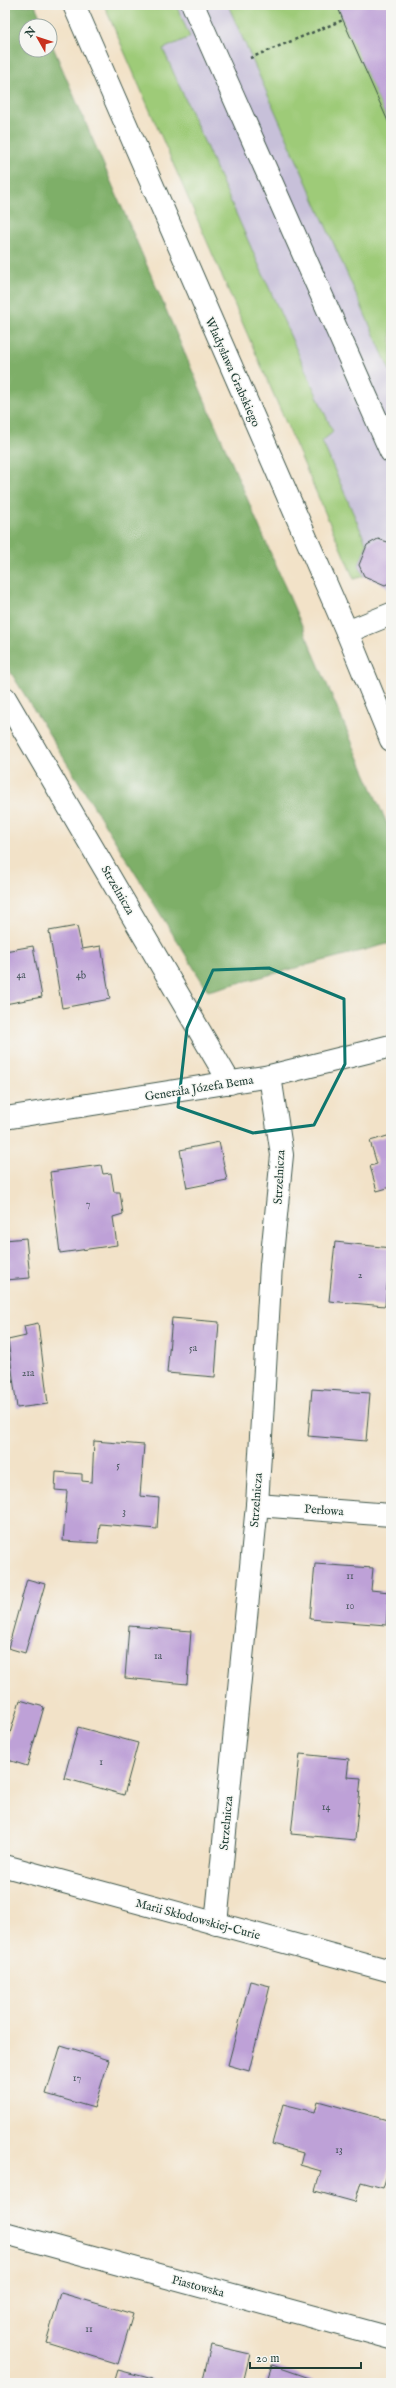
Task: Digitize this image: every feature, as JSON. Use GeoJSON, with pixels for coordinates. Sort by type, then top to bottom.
{"type":"FeatureCollection","features":[{"type":"Feature","properties":{"kind":"street","name":"Władysława Grabskiego"},"geometry":{"type":"LineString","coordinates":[[74,5],[347,632],[391,740]]}},
{"type":"Feature","properties":{"kind":"street"},"geometry":{"type":"LineString","coordinates":[[193,5],[391,452]]}},
{"type":"Feature","properties":{"kind":"street"},"geometry":{"type":"LineString","coordinates":[[347,632],[391,614]]}},
{"type":"Feature","properties":{"kind":"street","name":"Strzelnicza"},"geometry":{"type":"LineString","coordinates":[[5,698],[230,1083]]}},
{"type":"Feature","properties":{"kind":"street","name":"Generała Józefa Bema"},"geometry":{"type":"LineString","coordinates":[[5,1118],[270,1076],[391,1046]]}},
{"type":"Feature","properties":{"kind":"street","name":"Strzelnicza"},"geometry":{"type":"LineString","coordinates":[[216,1924],[257,1505],[271,1265],[282,1155],[270,1076]]}},
{"type":"Feature","properties":{"kind":"street","name":"Perłowa"},"geometry":{"type":"LineString","coordinates":[[257,1505],[391,1515]]}},
{"type":"Feature","properties":{"kind":"street","name":"Marii Skłodowskiej-Curie"},"geometry":{"type":"LineString","coordinates":[[5,1866],[391,1971]]}},
{"type":"Feature","properties":{"kind":"street","name":"Piastowska"},"geometry":{"type":"LineString","coordinates":[[5,2234],[391,2338]]}},
{"type":"Feature","properties":{"kind":"path"},"geometry":{"type":"LineString","coordinates":[[221,70],[343,20]]}},
{"type":"Feature","properties":{"kind":"highlighted area"},"geometry":{"type":"Polygon","coordinates":[[[269,968],[344,999],[345,1064],[314,1125],[253,1133],[178,1107],[187,1028],[213,970],[269,968]]]}},
{"type":"Feature","properties":{"kind":"shaded area"},"geometry":{"type":"Polygon","coordinates":[[[104,5],[391,5],[391,594],[385,585],[364,576],[354,579],[104,5]]]}},
{"type":"Feature","properties":{"kind":"green space"},"geometry":{"type":"Polygon","coordinates":[[[5,5],[35,5],[41,18],[18,18],[18,58],[58,58],[391,833],[391,943],[208,991],[5,663],[5,5]]]}},
{"type":"Feature","properties":{"kind":"green space"},"geometry":{"type":"Polygon","coordinates":[[[104,5],[176,5],[190,37],[163,49],[333,432],[322,441],[367,545],[359,565],[364,576],[354,579],[104,5]]]}},
{"type":"Feature","properties":{"kind":"green space"},"geometry":{"type":"Polygon","coordinates":[[[228,5],[337,5],[391,128],[391,373],[228,5]]]}},
{"type":"Feature","properties":{"kind":"building"},"geometry":{"type":"Polygon","coordinates":[[[337,5],[391,5],[391,128],[343,20],[337,5]]]}},
{"type":"Feature","properties":{"kind":"building"},"geometry":{"type":"Polygon","coordinates":[[[378,539],[391,543],[391,582],[385,585],[364,576],[359,565],[367,545],[378,539]]]}},
{"type":"Feature","properties":{"kind":"building"},"geometry":{"type":"Polygon","coordinates":[[[77,926],[82,949],[101,946],[110,999],[62,1008],[49,931],[77,926]]]}},
{"type":"Feature","properties":{"kind":"building"},"geometry":{"type":"Polygon","coordinates":[[[33,946],[42,997],[5,1004],[5,951],[33,946]]]}},
{"type":"Feature","properties":{"kind":"building"},"geometry":{"type":"Polygon","coordinates":[[[391,1135],[391,1187],[377,1191],[370,1166],[377,1164],[370,1141],[391,1135]]]}},
{"type":"Feature","properties":{"kind":"building"},"geometry":{"type":"Polygon","coordinates":[[[219,1142],[227,1180],[187,1188],[180,1150],[219,1142]]]}},
{"type":"Feature","properties":{"kind":"building"},"geometry":{"type":"Polygon","coordinates":[[[101,1165],[103,1174],[111,1173],[114,1192],[120,1192],[123,1214],[113,1217],[117,1245],[60,1253],[50,1172],[101,1165]]]}},
{"type":"Feature","properties":{"kind":"building"},"geometry":{"type":"Polygon","coordinates":[[[26,1238],[30,1278],[5,1280],[5,1240],[26,1238]]]}},
{"type":"Feature","properties":{"kind":"building"},"geometry":{"type":"Polygon","coordinates":[[[335,1242],[391,1248],[385,1306],[329,1301],[335,1242]]]}},
{"type":"Feature","properties":{"kind":"building"},"geometry":{"type":"Polygon","coordinates":[[[172,1318],[219,1322],[215,1377],[167,1373],[172,1318]]]}},
{"type":"Feature","properties":{"kind":"building"},"geometry":{"type":"Polygon","coordinates":[[[38,1323],[48,1404],[17,1408],[8,1340],[26,1336],[24,1326],[38,1323]]]}},
{"type":"Feature","properties":{"kind":"building"},"geometry":{"type":"Polygon","coordinates":[[[312,1389],[370,1393],[366,1441],[308,1436],[312,1389]]]}},
{"type":"Feature","properties":{"kind":"building"},"geometry":{"type":"Polygon","coordinates":[[[94,1441],[144,1445],[140,1496],[159,1498],[157,1529],[100,1524],[98,1543],[63,1541],[67,1491],[55,1490],[56,1472],[82,1474],[82,1481],[92,1482],[94,1441]]]}},
{"type":"Feature","properties":{"kind":"building"},"geometry":{"type":"Polygon","coordinates":[[[315,1564],[373,1568],[371,1590],[389,1592],[386,1625],[310,1619],[315,1564]]]}},
{"type":"Feature","properties":{"kind":"building"},"geometry":{"type":"Polygon","coordinates":[[[27,1579],[45,1584],[25,1653],[8,1648],[27,1579]]]}},
{"type":"Feature","properties":{"kind":"building"},"geometry":{"type":"Polygon","coordinates":[[[129,1626],[191,1631],[187,1684],[125,1678],[129,1626]]]}},
{"type":"Feature","properties":{"kind":"building"},"geometry":{"type":"Polygon","coordinates":[[[20,1700],[44,1707],[27,1766],[5,1759],[5,1750],[20,1700]]]}},
{"type":"Feature","properties":{"kind":"building"},"geometry":{"type":"Polygon","coordinates":[[[78,1727],[138,1743],[124,1795],[64,1778],[78,1727]]]}},
{"type":"Feature","properties":{"kind":"building"},"geometry":{"type":"Polygon","coordinates":[[[300,1754],[349,1759],[347,1777],[361,1778],[355,1840],[291,1834],[300,1754]]]}},
{"type":"Feature","properties":{"kind":"building"},"geometry":{"type":"Polygon","coordinates":[[[250,1981],[270,1986],[249,2071],[228,2065],[250,1981]]]}},
{"type":"Feature","properties":{"kind":"building"},"geometry":{"type":"Polygon","coordinates":[[[61,2045],[109,2060],[94,2108],[46,2094],[61,2045]]]}},
{"type":"Feature","properties":{"kind":"building"},"geometry":{"type":"Polygon","coordinates":[[[318,2101],[391,2121],[391,2162],[383,2188],[361,2182],[355,2202],[315,2191],[321,2171],[300,2165],[303,2153],[272,2144],[283,2104],[315,2112],[318,2101]]]}},
{"type":"Feature","properties":{"kind":"building"},"geometry":{"type":"Polygon","coordinates":[[[61,2293],[133,2314],[118,2364],[46,2342],[61,2293]]]}},
{"type":"Feature","properties":{"kind":"building"},"geometry":{"type":"Polygon","coordinates":[[[211,2345],[250,2354],[243,2383],[202,2383],[211,2345]]]}},
{"type":"Feature","properties":{"kind":"building"},"geometry":{"type":"Polygon","coordinates":[[[272,2365],[324,2383],[266,2383],[272,2365]]]}},
{"type":"Feature","properties":{"kind":"building"},"geometry":{"type":"Polygon","coordinates":[[[118,2370],[153,2379],[152,2383],[114,2383],[118,2370]]]}}]}
